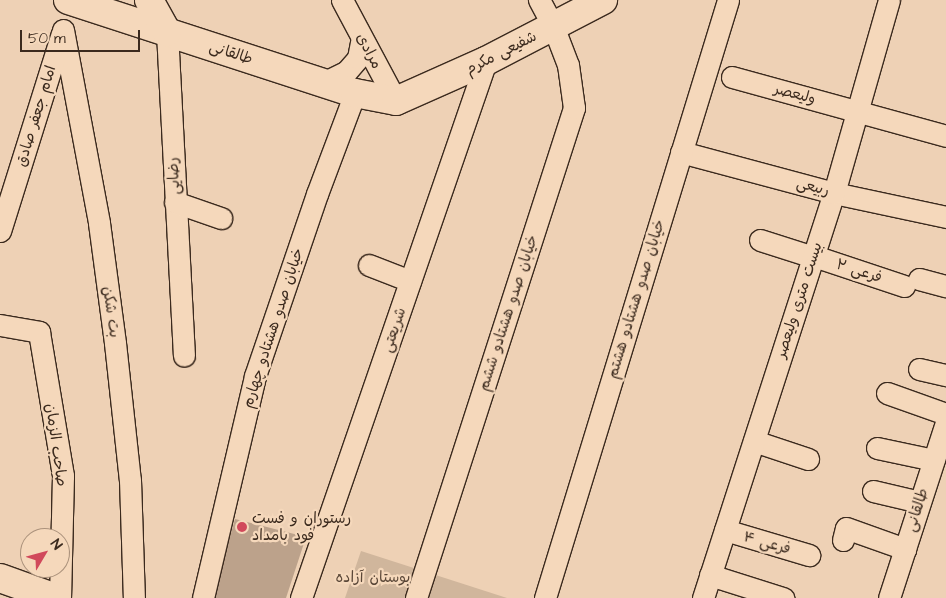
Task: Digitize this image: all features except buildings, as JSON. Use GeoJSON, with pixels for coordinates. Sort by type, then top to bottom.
{"type":"FeatureCollection","features":[{"type":"Feature","properties":{"kind":"main road","name":"طالقانی"},"geometry":{"type":"LineString","coordinates":[[68,0],[322,83],[355,93],[396,101]]}},
{"type":"Feature","properties":{"kind":"main road","name":"رضایی"},"geometry":{"type":"LineString","coordinates":[[149,0],[167,32]]}},
{"type":"Feature","properties":{"kind":"main road","name":"شفیعی مکرم"},"geometry":{"type":"LineString","coordinates":[[396,101],[486,61],[603,0]]}},
{"type":"Feature","properties":{"kind":"main road"},"geometry":{"type":"LineString","coordinates":[[0,578],[58,598]]}},
{"type":"Feature","properties":{"kind":"main road"},"geometry":{"type":"LineString","coordinates":[[0,595],[8,598]]}},
{"type":"Feature","properties":{"kind":"street","name":"امام جعفر صادق"},"geometry":{"type":"LineString","coordinates":[[0,231],[4,206],[63,30],[68,0]]}},
{"type":"Feature","properties":{"kind":"street","name":"مرادی"},"geometry":{"type":"LineString","coordinates":[[342,0],[396,101]]}},
{"type":"Feature","properties":{"kind":"street","name":"خیابان صدو هشتادو ششم"},"geometry":{"type":"LineString","coordinates":[[416,598],[574,108],[568,65],[553,26],[539,0]]}},
{"type":"Feature","properties":{"kind":"street","name":"خیابان صدو هشتادو هشتم"},"geometry":{"type":"LineString","coordinates":[[544,598],[728,0]]}},
{"type":"Feature","properties":{"kind":"street","name":"بیست متری ولیعصر"},"geometry":{"type":"LineString","coordinates":[[703,598],[834,193],[889,0]]}},
{"type":"Feature","properties":{"kind":"street","name":"بت شکن"},"geometry":{"type":"LineString","coordinates":[[63,30],[99,223],[116,343],[130,480],[134,598]]}},
{"type":"Feature","properties":{"kind":"street","name":"رضایی"},"geometry":{"type":"LineString","coordinates":[[167,32],[184,356]]}},
{"type":"Feature","properties":{"kind":"street"},"geometry":{"type":"LineString","coordinates":[[322,83],[346,72],[358,58],[362,38]]}},
{"type":"Feature","properties":{"kind":"street","name":"شریعتی"},"geometry":{"type":"LineString","coordinates":[[301,598],[486,61]]}},
{"type":"Feature","properties":{"kind":"street","name":"ولیعصر"},"geometry":{"type":"LineString","coordinates":[[732,77],[946,136]]}},
{"type":"Feature","properties":{"kind":"street","name":"خیابان صدو هشتادو چهارم"},"geometry":{"type":"LineString","coordinates":[[202,598],[255,376],[317,194],[355,93]]}},
{"type":"Feature","properties":{"kind":"street","name":"ربیعی"},"geometry":{"type":"LineString","coordinates":[[682,152],[834,193],[946,217]]}},
{"type":"Feature","properties":{"kind":"street"},"geometry":{"type":"LineString","coordinates":[[175,202],[221,218]]}},
{"type":"Feature","properties":{"kind":"street","name":"فرعی ۲"},"geometry":{"type":"LineString","coordinates":[[760,240],[912,282],[946,286]]}},
{"type":"Feature","properties":{"kind":"street"},"geometry":{"type":"LineString","coordinates":[[369,265],[410,281]]}},
{"type":"Feature","properties":{"kind":"street","name":"صاحب الزمان"},"geometry":{"type":"LineString","coordinates":[[0,325],[38,332],[63,476],[58,598]]}},
{"type":"Feature","properties":{"kind":"street"},"geometry":{"type":"LineString","coordinates":[[919,369],[946,375]]}},
{"type":"Feature","properties":{"kind":"street"},"geometry":{"type":"LineString","coordinates":[[887,393],[946,414]]}},
{"type":"Feature","properties":{"kind":"street","name":"طالقانی"},"geometry":{"type":"LineString","coordinates":[[889,598],[920,502],[937,470],[946,423]]}},
{"type":"Feature","properties":{"kind":"street"},"geometry":{"type":"LineString","coordinates":[[754,441],[808,459]]}},
{"type":"Feature","properties":{"kind":"street"},"geometry":{"type":"LineString","coordinates":[[877,448],[937,470]]}},
{"type":"Feature","properties":{"kind":"street"},"geometry":{"type":"LineString","coordinates":[[873,491],[920,502]]}},
{"type":"Feature","properties":{"kind":"street"},"geometry":{"type":"LineString","coordinates":[[843,540],[846,528],[904,549]]}},
{"type":"Feature","properties":{"kind":"street","name":"فرعی ۴"},"geometry":{"type":"LineString","coordinates":[[725,530],[809,555]]}},
{"type":"Feature","properties":{"kind":"street"},"geometry":{"type":"LineString","coordinates":[[710,575],[782,598]]}},
{"type":"Feature","properties":{"kind":"green space","name":"بوستان آزاده"},"geometry":{"type":"Polygon","coordinates":[[[361,551],[507,598],[345,598],[361,551]]]}},
{"type":"Feature","properties":{"kind":"place","name":"رستوران و فست فود بامداد"},"geometry":{"type":"Point","coordinates":[242,527]}}]}
